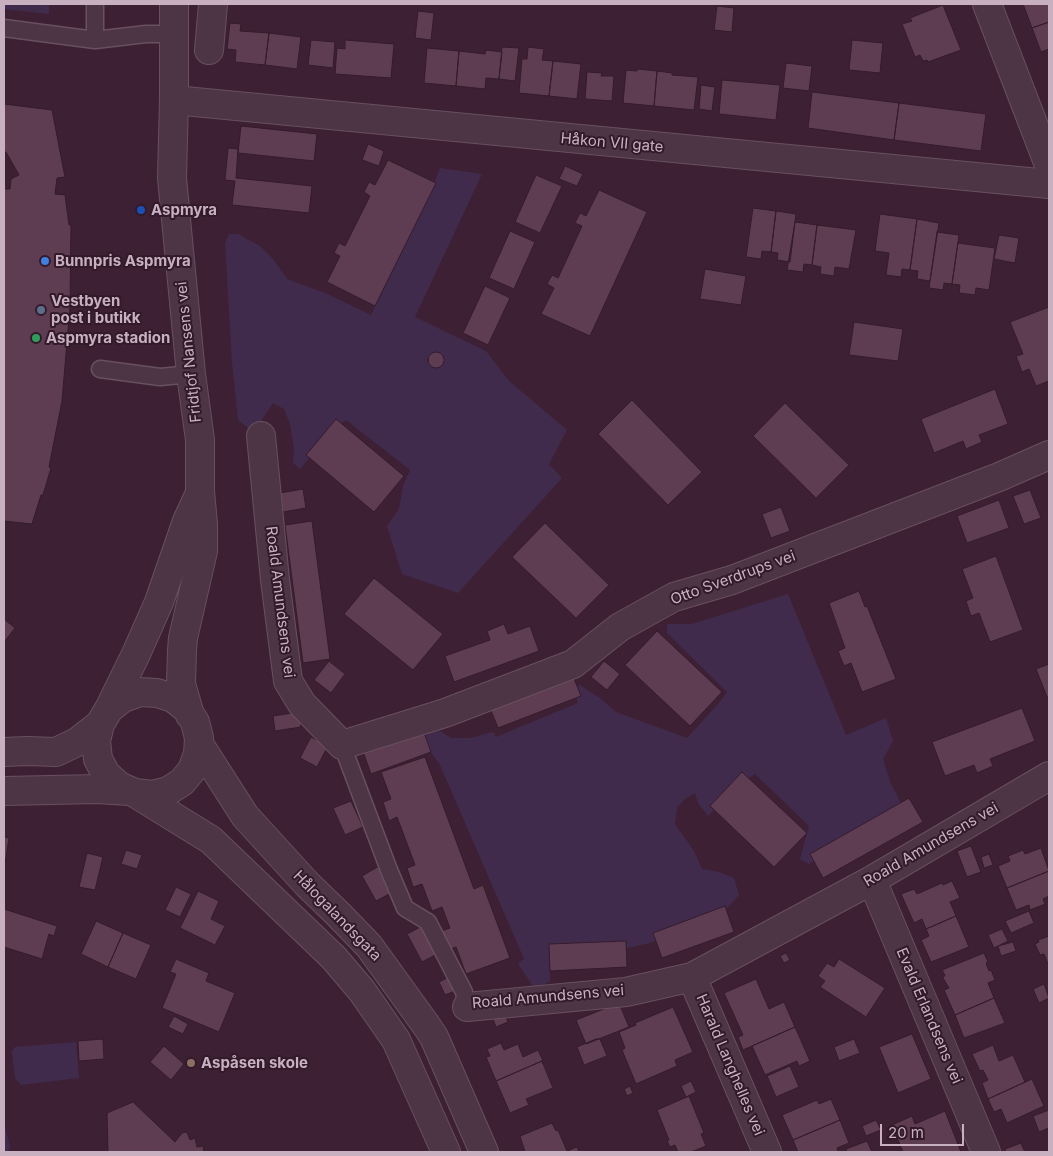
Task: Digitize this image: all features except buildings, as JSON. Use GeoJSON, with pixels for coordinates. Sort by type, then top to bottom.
{"type":"FeatureCollection","features":[{"type":"Feature","properties":{"kind":"street","name":"Fridtjof Nansens vei"},"geometry":{"type":"LineString","coordinates":[[174,4],[172,178],[191,374],[200,440],[200,491],[203,524],[203,551],[183,638],[180,670],[181,684],[190,715]]}},
{"type":"Feature","properties":{"kind":"street"},"geometry":{"type":"LineString","coordinates":[[209,50],[213,4]]}},
{"type":"Feature","properties":{"kind":"street"},"geometry":{"type":"LineString","coordinates":[[987,4],[1049,165]]}},
{"type":"Feature","properties":{"kind":"street","name":"Håkon VII gate"},"geometry":{"type":"LineString","coordinates":[[174,100],[1049,184]]}},
{"type":"Feature","properties":{"kind":"street","name":"Roald Amundsens vei"},"geometry":{"type":"LineString","coordinates":[[261,436],[275,580],[288,681],[302,704],[342,746]]}},
{"type":"Feature","properties":{"kind":"street","name":"Otto Sverdrups vei"},"geometry":{"type":"LineString","coordinates":[[342,746],[445,713],[573,664],[620,627],[674,597],[732,580],[980,484],[1049,455]]}},
{"type":"Feature","properties":{"kind":"street","name":"Fridtjof Nansens vei"},"geometry":{"type":"LineString","coordinates":[[104,716],[136,654],[159,602],[186,521],[200,491]]}},
{"type":"Feature","properties":{"kind":"street","name":"Hålogalandsgata"},"geometry":{"type":"LineString","coordinates":[[4,752],[27,750],[56,752],[77,742],[123,698],[140,692],[157,693],[173,698],[186,708],[195,722],[199,738],[198,754],[192,770],[182,782],[168,791],[152,795],[97,790],[4,791]]}},
{"type":"Feature","properties":{"kind":"street","name":"Hålogalandsgata"},"geometry":{"type":"LineString","coordinates":[[104,716],[96,741],[98,759],[106,774],[119,786],[211,840],[334,958],[362,991],[396,1040],[446,1152]]}},
{"type":"Feature","properties":{"kind":"street","name":"Hålogalandsgata"},"geometry":{"type":"LineString","coordinates":[[199,744],[245,816],[306,884],[369,946],[421,1018],[434,1038],[484,1152]]}},
{"type":"Feature","properties":{"kind":"street","name":"Roald Amundsens vei"},"geometry":{"type":"LineString","coordinates":[[467,1007],[626,992],[692,977],[872,880],[1049,776]]}},
{"type":"Feature","properties":{"kind":"street","name":"Evald Erlandsens vei"},"geometry":{"type":"LineString","coordinates":[[872,880],[986,1152]]}},
{"type":"Feature","properties":{"kind":"street","name":"Harald Langhelles vei"},"geometry":{"type":"LineString","coordinates":[[692,977],[766,1152]]}},
{"type":"Feature","properties":{"kind":"lane"},"geometry":{"type":"LineString","coordinates":[[95,4],[95,40]]}},
{"type":"Feature","properties":{"kind":"lane"},"geometry":{"type":"LineString","coordinates":[[4,28],[95,40],[146,34],[174,34]]}},
{"type":"Feature","properties":{"kind":"lane"},"geometry":{"type":"LineString","coordinates":[[100,369],[160,377],[191,374]]}},
{"type":"Feature","properties":{"kind":"lane","name":"Roald Amundsens vei"},"geometry":{"type":"LineString","coordinates":[[342,746],[405,908],[428,922],[464,992],[467,1007]]}},
{"type":"Feature","properties":{"kind":"shaded area"},"geometry":{"type":"Polygon","coordinates":[[[4,4],[49,4],[49,14],[4,9],[4,4]]]}},
{"type":"Feature","properties":{"kind":"shaded area"},"geometry":{"type":"Polygon","coordinates":[[[440,168],[482,174],[415,317],[486,351],[509,381],[567,430],[549,464],[562,478],[458,593],[402,574],[387,526],[399,509],[403,486],[410,470],[346,420],[334,429],[300,469],[293,463],[294,449],[290,424],[284,409],[273,403],[257,427],[248,428],[238,420],[232,362],[225,243],[229,234],[238,234],[260,246],[273,259],[287,279],[325,293],[371,315],[430,195],[440,168]]]}},
{"type":"Feature","properties":{"kind":"shaded area"},"geometry":{"type":"Polygon","coordinates":[[[788,594],[846,735],[886,718],[893,741],[883,759],[891,784],[904,809],[809,864],[800,859],[809,826],[755,774],[740,784],[708,816],[698,803],[695,793],[685,799],[677,808],[675,824],[694,851],[702,869],[719,872],[734,878],[739,895],[721,915],[650,943],[623,949],[549,953],[550,981],[535,989],[518,964],[524,959],[440,765],[428,748],[426,736],[430,729],[440,731],[451,738],[470,738],[493,732],[496,737],[578,703],[573,689],[580,685],[600,698],[616,712],[687,738],[727,692],[667,633],[667,624],[692,624],[788,594]]]}},
{"type":"Feature","properties":{"kind":"shaded area"},"geometry":{"type":"Polygon","coordinates":[[[76,1042],[79,1078],[21,1085],[15,1078],[12,1051],[15,1047],[76,1042]]]}},
{"type":"Feature","properties":{"kind":"shaded area"},"geometry":{"type":"Polygon","coordinates":[[[4,1124],[10,1146],[8,1152],[4,1152],[4,1124]]]}},
{"type":"Feature","properties":{"kind":"place","name":"Aspmyra"},"geometry":{"type":"Point","coordinates":[141,210]}},
{"type":"Feature","properties":{"kind":"place","name":"Bunnpris Aspmyra"},"geometry":{"type":"Point","coordinates":[45,261]}},
{"type":"Feature","properties":{"kind":"place","name":"Vestbyen post i butikk"},"geometry":{"type":"Point","coordinates":[41,310]}},
{"type":"Feature","properties":{"kind":"place","name":"Aspmyra stadion"},"geometry":{"type":"Point","coordinates":[36,338]}},
{"type":"Feature","properties":{"kind":"place","name":"Aspåsen skole"},"geometry":{"type":"Point","coordinates":[191,1063]}}]}
